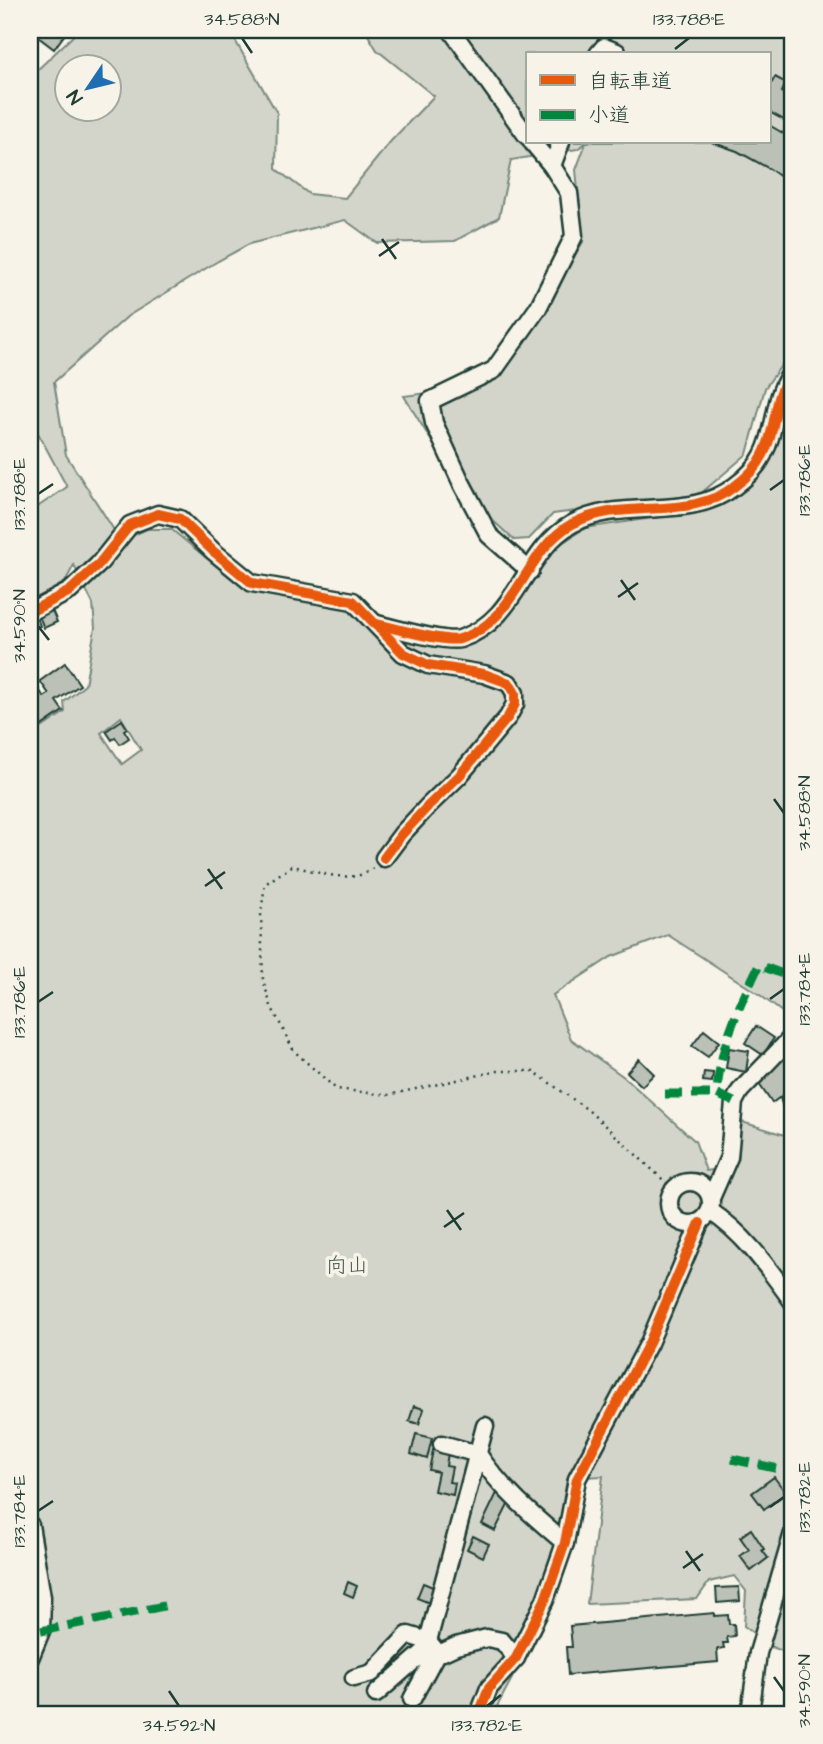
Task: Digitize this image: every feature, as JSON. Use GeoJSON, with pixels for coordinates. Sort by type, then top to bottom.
{"type":"FeatureCollection","features":[{"type":"Feature","properties":{"kind":"street"},"geometry":{"type":"LineString","coordinates":[[451,30],[526,135]]}},
{"type":"Feature","properties":{"kind":"street"},"geometry":{"type":"LineString","coordinates":[[600,52],[604,47],[617,52]]}},
{"type":"Feature","properties":{"kind":"street"},"geometry":{"type":"LineString","coordinates":[[530,571],[489,535],[434,423],[429,401],[494,370],[538,308],[574,236],[569,193],[534,144]]}},
{"type":"Feature","properties":{"kind":"street"},"geometry":{"type":"LineString","coordinates":[[552,166],[560,144]]}},
{"type":"Feature","properties":{"kind":"street"},"geometry":{"type":"LineString","coordinates":[[377,624],[458,640],[487,626],[511,600],[534,560],[555,536],[573,523],[622,510],[693,505],[716,499],[754,469],[765,453],[779,397],[786,379],[793,371]]}},
{"type":"Feature","properties":{"kind":"street"},"geometry":{"type":"LineString","coordinates":[[30,612],[70,591],[98,565],[130,525],[158,514],[180,519],[252,583],[352,601],[403,653],[428,665],[484,674],[509,683],[515,693],[515,704],[508,718],[459,776],[402,834],[384,858]]}},
{"type":"Feature","properties":{"kind":"street"},"geometry":{"type":"LineString","coordinates":[[479,1714],[489,1688],[516,1658],[545,1600],[565,1543],[577,1479],[649,1343],[729,1157],[734,1102],[740,1091],[791,1038],[793,1031]]}},
{"type":"Feature","properties":{"kind":"street"},"geometry":{"type":"LineString","coordinates":[[685,1182],[698,1183],[708,1192],[707,1210],[684,1224],[676,1220],[668,1205],[673,1189],[685,1182]]}},
{"type":"Feature","properties":{"kind":"street"},"geometry":{"type":"LineString","coordinates":[[707,1210],[736,1230],[793,1302]]}},
{"type":"Feature","properties":{"kind":"street"},"geometry":{"type":"LineString","coordinates":[[412,1699],[433,1646],[485,1426]]}},
{"type":"Feature","properties":{"kind":"street"},"geometry":{"type":"LineString","coordinates":[[442,1444],[478,1454],[491,1473],[535,1518],[565,1543]]}},
{"type":"Feature","properties":{"kind":"street"},"geometry":{"type":"LineString","coordinates":[[30,1525],[42,1597],[41,1631],[30,1658]]}},
{"type":"Feature","properties":{"kind":"street"},"geometry":{"type":"LineString","coordinates":[[753,1714],[751,1706],[758,1653],[793,1533]]}},
{"type":"Feature","properties":{"kind":"street"},"geometry":{"type":"LineString","coordinates":[[354,1678],[372,1673],[408,1635],[443,1652],[487,1638],[502,1641],[516,1658]]}},
{"type":"Feature","properties":{"kind":"street"},"geometry":{"type":"LineString","coordinates":[[376,1694],[433,1646]]}},
{"type":"Feature","properties":{"kind":"path"},"geometry":{"type":"LineString","coordinates":[[384,858],[367,873],[349,877],[292,866],[265,884],[261,913],[263,980],[271,1006],[294,1051],[336,1089],[388,1096],[498,1071],[533,1071],[588,1110],[673,1189]]}},
{"type":"Feature","properties":{"kind":"green space","name":"向山"},"geometry":{"type":"Polygon","coordinates":[[[75,30],[229,30],[277,113],[276,169],[309,194],[345,198],[391,141],[434,96],[377,50],[365,30],[793,30],[793,349],[765,388],[747,454],[699,495],[553,514],[529,539],[514,540],[464,494],[404,396],[468,388],[496,375],[583,242],[576,170],[586,144],[770,144],[770,52],[526,52],[526,144],[584,144],[577,149],[511,160],[499,217],[455,241],[377,243],[345,220],[249,244],[128,316],[54,382],[66,455],[121,541],[147,529],[171,529],[243,588],[349,606],[456,644],[556,547],[585,528],[686,513],[735,493],[793,379],[793,1014],[787,1016],[760,995],[668,935],[611,957],[553,995],[571,1039],[624,1077],[695,1141],[706,1171],[733,1167],[742,1122],[785,1135],[793,1154],[793,1655],[772,1647],[744,1626],[746,1591],[734,1576],[709,1582],[697,1599],[587,1604],[603,1476],[583,1477],[558,1592],[493,1714],[30,1714],[30,736],[65,712],[64,702],[85,685],[95,628],[93,604],[74,565],[65,582],[30,603],[30,512],[67,487],[30,418],[30,77],[52,56],[52,122],[122,122],[122,52],[56,52],[76,33],[75,30]],[[121,717],[101,733],[122,764],[141,750],[121,717]]]}},
{"type":"Feature","properties":{"kind":"building"},"geometry":{"type":"Polygon","coordinates":[[[30,30],[67,31],[54,49],[34,34],[32,37],[30,30]]]}},
{"type":"Feature","properties":{"kind":"building"},"geometry":{"type":"Polygon","coordinates":[[[775,77],[786,83],[782,92],[793,98],[793,125],[770,113],[771,84],[775,77]]]}},
{"type":"Feature","properties":{"kind":"building"},"geometry":{"type":"Polygon","coordinates":[[[770,126],[793,139],[793,186],[770,169],[737,151],[717,144],[770,144],[770,126]]]}},
{"type":"Feature","properties":{"kind":"building"},"geometry":{"type":"Polygon","coordinates":[[[51,608],[57,622],[44,628],[38,614],[51,608]]]}},
{"type":"Feature","properties":{"kind":"building"},"geometry":{"type":"Polygon","coordinates":[[[37,618],[40,626],[30,631],[30,622],[37,618]]]}},
{"type":"Feature","properties":{"kind":"building"},"geometry":{"type":"Polygon","coordinates":[[[65,663],[80,685],[56,701],[63,711],[30,734],[30,687],[35,684],[44,697],[49,694],[40,681],[65,663]]]}},
{"type":"Feature","properties":{"kind":"building"},"geometry":{"type":"Polygon","coordinates":[[[122,720],[129,738],[120,744],[115,737],[112,740],[106,731],[122,720]]]}},
{"type":"Feature","properties":{"kind":"building"},"geometry":{"type":"Polygon","coordinates":[[[756,1026],[774,1038],[763,1055],[745,1043],[756,1026]]]}},
{"type":"Feature","properties":{"kind":"building"},"geometry":{"type":"Polygon","coordinates":[[[704,1030],[719,1042],[708,1057],[692,1046],[704,1030]]]}},
{"type":"Feature","properties":{"kind":"building"},"geometry":{"type":"Polygon","coordinates":[[[729,1048],[749,1051],[746,1072],[726,1068],[729,1048]]]}},
{"type":"Feature","properties":{"kind":"building"},"geometry":{"type":"Polygon","coordinates":[[[783,1058],[793,1072],[793,1083],[789,1086],[791,1089],[772,1103],[757,1081],[772,1071],[769,1067],[783,1058]]]}},
{"type":"Feature","properties":{"kind":"building"},"geometry":{"type":"Polygon","coordinates":[[[639,1059],[654,1074],[642,1086],[627,1072],[639,1059]]]}},
{"type":"Feature","properties":{"kind":"building"},"geometry":{"type":"Polygon","coordinates":[[[704,1072],[713,1073],[712,1082],[703,1081],[704,1072]]]}},
{"type":"Feature","properties":{"kind":"building"},"geometry":{"type":"Polygon","coordinates":[[[793,1094],[793,1115],[786,1117],[780,1098],[793,1094]]]}},
{"type":"Feature","properties":{"kind":"building"},"geometry":{"type":"Polygon","coordinates":[[[414,1406],[424,1409],[419,1424],[409,1421],[414,1406]]]}},
{"type":"Feature","properties":{"kind":"building"},"geometry":{"type":"Polygon","coordinates":[[[416,1434],[432,1438],[427,1459],[411,1454],[416,1434]]]}},
{"type":"Feature","properties":{"kind":"building"},"geometry":{"type":"Polygon","coordinates":[[[433,1450],[448,1453],[446,1466],[452,1467],[449,1482],[455,1483],[453,1495],[434,1491],[438,1472],[429,1470],[433,1450]]]}},
{"type":"Feature","properties":{"kind":"building"},"geometry":{"type":"Polygon","coordinates":[[[774,1477],[786,1493],[764,1509],[752,1493],[774,1477]]]}},
{"type":"Feature","properties":{"kind":"building"},"geometry":{"type":"Polygon","coordinates":[[[497,1493],[511,1499],[495,1531],[482,1524],[497,1493]]]}},
{"type":"Feature","properties":{"kind":"building"},"geometry":{"type":"Polygon","coordinates":[[[751,1529],[768,1558],[751,1571],[740,1556],[749,1550],[740,1537],[751,1529]]]}},
{"type":"Feature","properties":{"kind":"building"},"geometry":{"type":"Polygon","coordinates":[[[473,1536],[489,1544],[483,1557],[467,1549],[473,1536]]]}},
{"type":"Feature","properties":{"kind":"building"},"geometry":{"type":"Polygon","coordinates":[[[348,1582],[357,1586],[353,1597],[344,1593],[348,1582]]]}},
{"type":"Feature","properties":{"kind":"building"},"geometry":{"type":"Polygon","coordinates":[[[423,1583],[438,1589],[432,1604],[417,1598],[423,1583]]]}},
{"type":"Feature","properties":{"kind":"building"},"geometry":{"type":"Polygon","coordinates":[[[739,1587],[740,1601],[717,1603],[716,1588],[739,1587]]]}},
{"type":"Feature","properties":{"kind":"building"},"geometry":{"type":"Polygon","coordinates":[[[714,1613],[714,1616],[728,1615],[729,1624],[734,1624],[735,1636],[727,1637],[728,1643],[723,1643],[724,1648],[717,1649],[718,1662],[568,1675],[566,1647],[572,1647],[570,1626],[714,1613]]]}},
{"type":"Feature","properties":{"kind":"marked path"},"geometry":{"type":"LineString","coordinates":[[734,1102],[717,1094],[722,1060],[737,1012],[759,965],[793,978]]}},
{"type":"Feature","properties":{"kind":"marked path"},"geometry":{"type":"LineString","coordinates":[[665,1094],[717,1094]]}},
{"type":"Feature","properties":{"kind":"marked path"},"geometry":{"type":"LineString","coordinates":[[732,1459],[793,1472]]}},
{"type":"Feature","properties":{"kind":"marked path"},"geometry":{"type":"LineString","coordinates":[[41,1631],[169,1605]]}},
{"type":"Feature","properties":{"kind":"cycle path"},"geometry":{"type":"LineString","coordinates":[[377,624],[432,637],[460,639],[480,630],[495,617],[542,551],[572,524],[613,511],[677,507],[717,497],[735,486],[761,459],[768,445],[778,401],[786,380],[793,371]]}},
{"type":"Feature","properties":{"kind":"cycle path"},"geometry":{"type":"LineString","coordinates":[[30,612],[70,591],[98,565],[130,525],[158,514],[180,519],[252,583],[353,601],[403,653],[428,665],[484,674],[509,683],[515,693],[515,704],[508,717],[459,776],[402,834],[384,858]]}},
{"type":"Feature","properties":{"kind":"cycle path"},"geometry":{"type":"LineString","coordinates":[[479,1714],[489,1688],[516,1658],[545,1600],[565,1543],[577,1479],[649,1343],[700,1223]]}}]}
